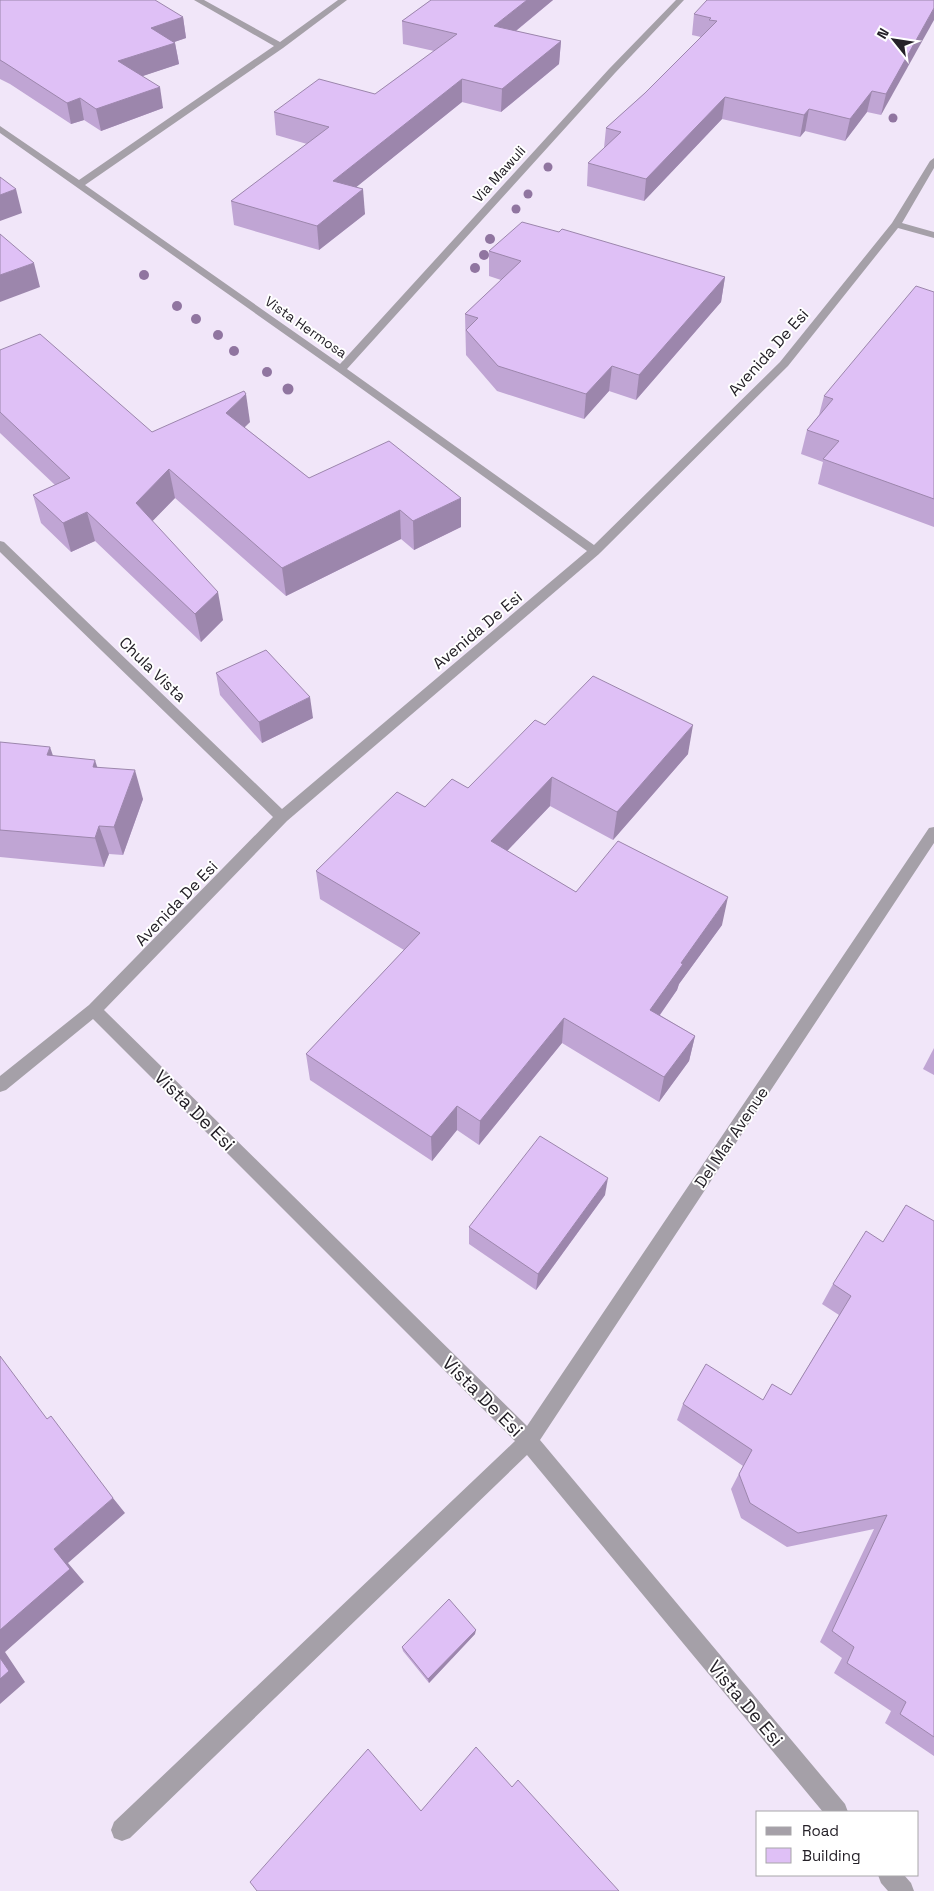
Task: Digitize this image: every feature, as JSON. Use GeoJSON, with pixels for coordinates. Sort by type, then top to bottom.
{"type":"FeatureCollection","features":[{"type":"Feature","properties":{"kind":"street"},"geometry":{"type":"LineString","coordinates":[[198,0],[280,46]]}},
{"type":"Feature","properties":{"kind":"street"},"geometry":{"type":"LineString","coordinates":[[80,184],[280,46],[343,0]]}},
{"type":"Feature","properties":{"kind":"street","name":"Via Mawuli"},"geometry":{"type":"LineString","coordinates":[[341,369],[612,71],[680,0]]}},
{"type":"Feature","properties":{"kind":"street","name":"Vista Hermosa"},"geometry":{"type":"LineString","coordinates":[[0,129],[341,369],[595,552]]}},
{"type":"Feature","properties":{"kind":"street","name":"Avenida De Esi"},"geometry":{"type":"LineString","coordinates":[[0,1085],[94,1010],[282,817],[595,552],[784,364],[896,224],[934,161]]}},
{"type":"Feature","properties":{"kind":"street"},"geometry":{"type":"LineString","coordinates":[[896,224],[934,235]]}},
{"type":"Feature","properties":{"kind":"street","name":"Chula Vista"},"geometry":{"type":"LineString","coordinates":[[0,545],[282,817]]}},
{"type":"Feature","properties":{"kind":"street","name":"Del Mar Avenue"},"geometry":{"type":"LineString","coordinates":[[122,1830],[528,1441],[934,832]]}},
{"type":"Feature","properties":{"kind":"street","name":"Vista De Esi"},"geometry":{"type":"LineString","coordinates":[[94,1010],[528,1441],[836,1811]]}},
{"type":"Feature","properties":{"kind":"street"},"geometry":{"type":"LineString","coordinates":[[890,1876],[902,1891]]}},
{"type":"Feature","properties":{"kind":"building"},"geometry":{"type":"Polygon","coordinates":[[[0,0],[155,0],[183,17],[151,28],[175,43],[118,61],[160,87],[96,109],[80,98],[67,103],[0,60],[0,0]]]}},
{"type":"Feature","properties":{"kind":"building"},"geometry":{"type":"Polygon","coordinates":[[[431,0],[527,0],[494,26],[561,41],[502,89],[462,79],[333,181],[363,189],[317,226],[231,201],[329,127],[274,112],[319,79],[375,94],[457,34],[402,21],[431,0]]]}},
{"type":"Feature","properties":{"kind":"building"},"geometry":{"type":"Polygon","coordinates":[[[707,0],[934,0],[934,8],[886,94],[872,91],[850,119],[809,109],[804,115],[725,97],[646,179],[588,163],[621,132],[606,128],[645,93],[717,21],[694,14],[707,0]]]}},
{"type":"Feature","properties":{"kind":"building"},"geometry":{"type":"Polygon","coordinates":[[[0,177],[16,189],[0,195],[0,177]]]}},
{"type":"Feature","properties":{"kind":"building"},"geometry":{"type":"Polygon","coordinates":[[[522,222],[559,232],[562,229],[725,277],[639,375],[612,366],[586,394],[498,366],[466,330],[478,318],[465,314],[521,261],[489,251],[522,222]]]}},
{"type":"Feature","properties":{"kind":"building"},"geometry":{"type":"Polygon","coordinates":[[[0,234],[34,263],[0,275],[0,234]]]}},
{"type":"Feature","properties":{"kind":"building"},"geometry":{"type":"Polygon","coordinates":[[[916,286],[934,292],[934,499],[823,459],[839,441],[807,430],[833,399],[824,396],[916,286]]]}},
{"type":"Feature","properties":{"kind":"building"},"geometry":{"type":"Polygon","coordinates":[[[40,334],[152,432],[244,391],[246,394],[226,413],[309,478],[389,441],[461,498],[413,521],[400,510],[282,568],[169,469],[136,503],[218,592],[195,614],[87,512],[63,523],[33,495],[70,478],[0,412],[0,350],[40,334]]]}},
{"type":"Feature","properties":{"kind":"building"},"geometry":{"type":"Polygon","coordinates":[[[266,650],[310,697],[259,722],[216,673],[266,650]]]}},
{"type":"Feature","properties":{"kind":"building"},"geometry":{"type":"Polygon","coordinates":[[[593,676],[693,725],[617,812],[552,777],[491,841],[576,892],[618,841],[728,897],[650,1010],[695,1036],[664,1077],[564,1018],[480,1121],[457,1106],[431,1137],[306,1054],[420,933],[316,871],[397,792],[425,807],[452,779],[468,788],[535,720],[545,725],[593,676]]]}},
{"type":"Feature","properties":{"kind":"building"},"geometry":{"type":"Polygon","coordinates":[[[0,742],[50,747],[47,755],[95,760],[93,767],[135,770],[114,827],[99,826],[95,838],[0,830],[0,742]]]}},
{"type":"Feature","properties":{"kind":"building"},"geometry":{"type":"Polygon","coordinates":[[[540,1136],[608,1178],[538,1274],[469,1227],[540,1136]]]}},
{"type":"Feature","properties":{"kind":"building"},"geometry":{"type":"Polygon","coordinates":[[[906,1205],[934,1221],[934,1737],[900,1714],[906,1702],[847,1663],[854,1647],[832,1631],[887,1515],[798,1533],[750,1503],[739,1474],[752,1450],[683,1404],[706,1364],[763,1400],[772,1384],[791,1395],[851,1296],[833,1284],[866,1231],[883,1242],[906,1205]]]}},
{"type":"Feature","properties":{"kind":"building"},"geometry":{"type":"Polygon","coordinates":[[[0,1356],[47,1419],[51,1416],[113,1498],[54,1549],[70,1569],[0,1630],[0,1356]]]}},
{"type":"Feature","properties":{"kind":"building"},"geometry":{"type":"Polygon","coordinates":[[[449,1599],[476,1630],[428,1679],[402,1647],[449,1599]]]}},
{"type":"Feature","properties":{"kind":"building"},"geometry":{"type":"Polygon","coordinates":[[[0,1658],[9,1671],[0,1679],[0,1658]]]}},
{"type":"Feature","properties":{"kind":"building"},"geometry":{"type":"Polygon","coordinates":[[[476,1747],[512,1787],[518,1780],[619,1891],[257,1891],[250,1882],[368,1749],[421,1811],[476,1747]]]}}]}
